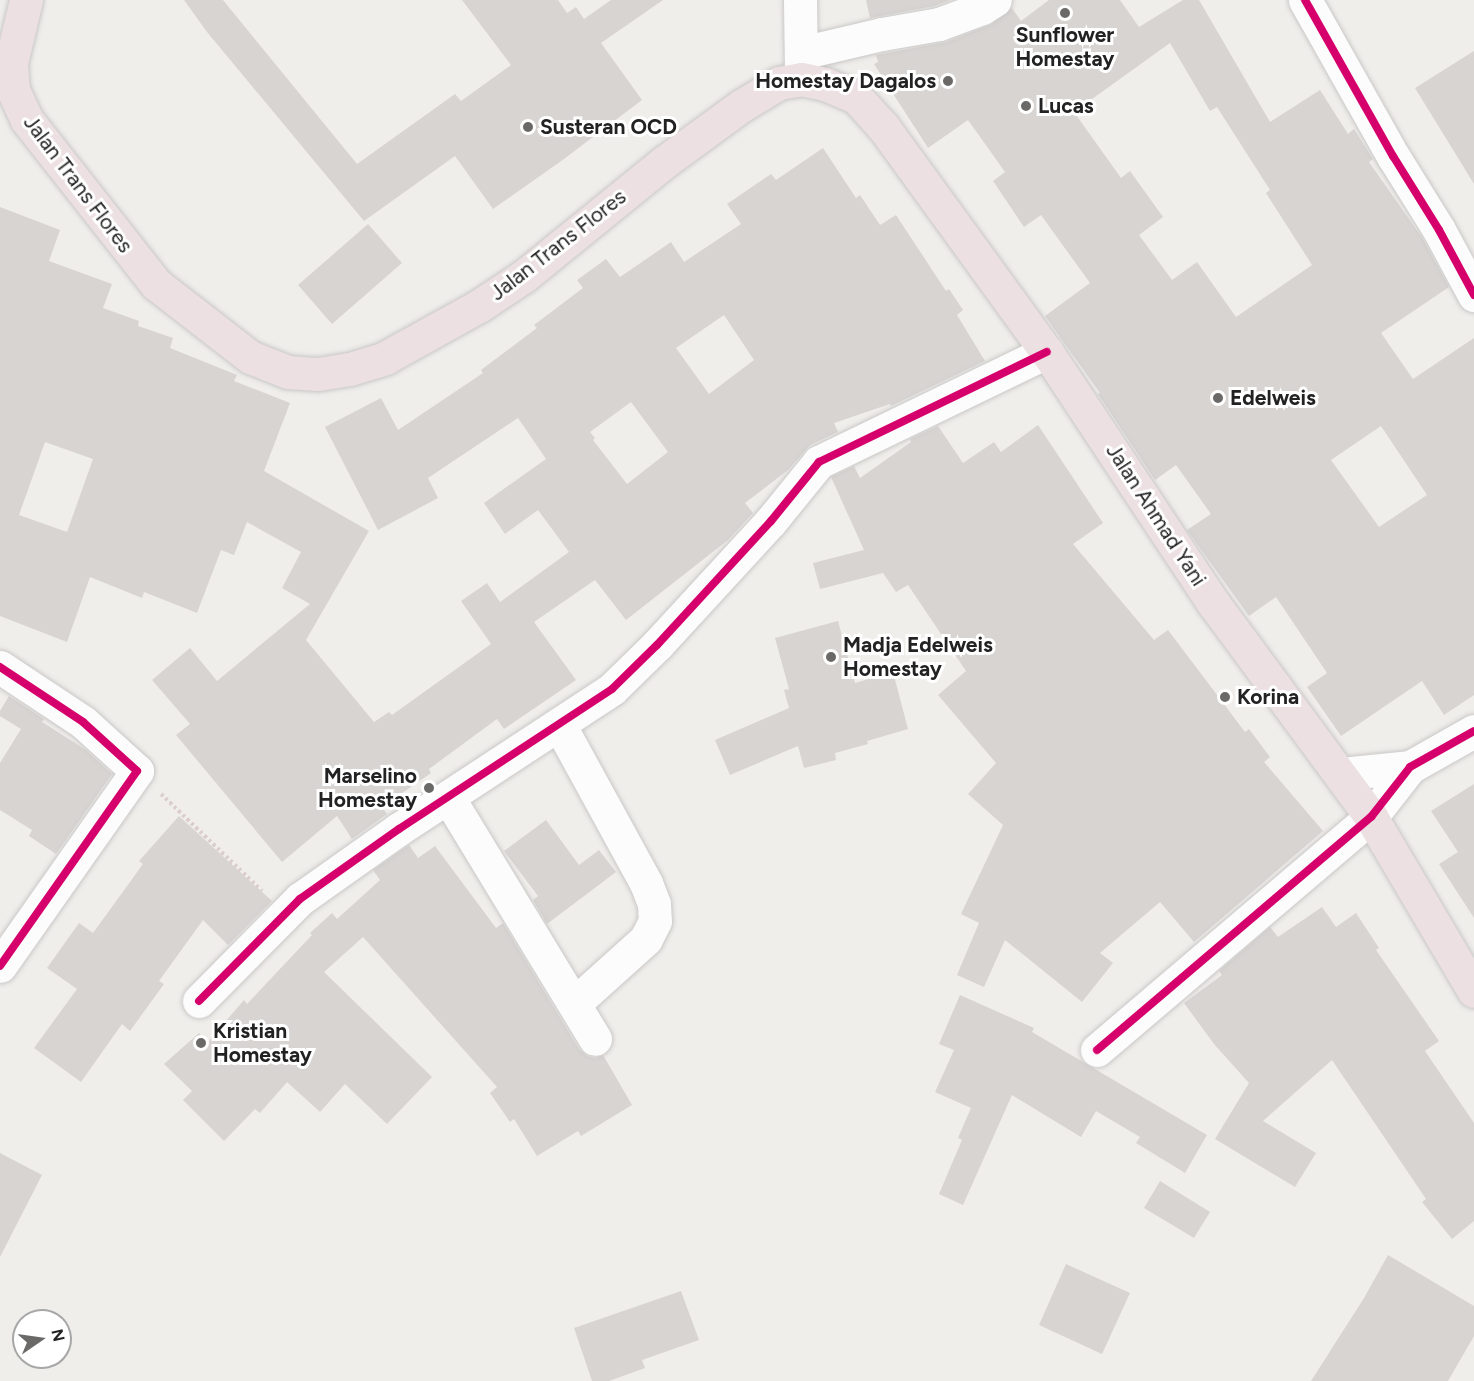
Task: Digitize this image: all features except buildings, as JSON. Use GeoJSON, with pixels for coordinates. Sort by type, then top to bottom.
{"type":"FeatureCollection","features":[{"type":"Feature","properties":{"kind":"highway","name":"Jalan Trans Flores"},"geometry":{"type":"LineString","coordinates":[[26,0],[11,63],[7,94],[156,284],[249,357],[288,372],[318,374],[350,369],[385,358],[479,306],[524,276],[608,206],[741,106],[801,66]]}},
{"type":"Feature","properties":{"kind":"highway","name":"Jalan Ahmad Yani"},"geometry":{"type":"LineString","coordinates":[[801,66],[825,84],[856,97],[884,128],[1047,352],[1214,604],[1371,817],[1474,991]]}},
{"type":"Feature","properties":{"kind":"street"},"geometry":{"type":"LineString","coordinates":[[800,0],[801,66],[882,34],[939,24],[981,8],[995,0]]}},
{"type":"Feature","properties":{"kind":"street"},"geometry":{"type":"LineString","coordinates":[[1305,0],[1393,156],[1439,230],[1474,295]]}},
{"type":"Feature","properties":{"kind":"street"},"geometry":{"type":"LineString","coordinates":[[199,1001],[300,899],[448,797],[560,726],[612,689],[657,645],[771,520],[819,462],[1047,352]]}},
{"type":"Feature","properties":{"kind":"street"},"geometry":{"type":"LineString","coordinates":[[0,667],[83,722],[137,771],[0,966]]}},
{"type":"Feature","properties":{"kind":"street"},"geometry":{"type":"LineString","coordinates":[[560,726],[646,883],[654,904],[655,921],[646,939],[575,1003]]}},
{"type":"Feature","properties":{"kind":"street"},"geometry":{"type":"LineString","coordinates":[[1097,1050],[1371,817],[1410,767],[1474,731]]}},
{"type":"Feature","properties":{"kind":"street"},"geometry":{"type":"LineString","coordinates":[[1340,774],[1410,767]]}},
{"type":"Feature","properties":{"kind":"street"},"geometry":{"type":"LineString","coordinates":[[448,797],[595,1039]]}},
{"type":"Feature","properties":{"kind":"path"},"geometry":{"type":"LineString","coordinates":[[137,771],[286,913]]}},
{"type":"Feature","properties":{"kind":"cycle path"},"geometry":{"type":"LineString","coordinates":[[1305,0],[1393,156],[1439,230],[1474,295]]}},
{"type":"Feature","properties":{"kind":"cycle path"},"geometry":{"type":"LineString","coordinates":[[199,1001],[300,899],[399,829],[612,689],[657,645],[771,521],[819,462],[1047,352]]}},
{"type":"Feature","properties":{"kind":"cycle path"},"geometry":{"type":"LineString","coordinates":[[0,667],[83,722],[137,771],[0,966]]}},
{"type":"Feature","properties":{"kind":"cycle path"},"geometry":{"type":"LineString","coordinates":[[1097,1050],[1371,817],[1410,767],[1474,731]]}},
{"type":"Feature","properties":{"kind":"place","name":"Sunflower Homestay"},"geometry":{"type":"Point","coordinates":[1065,13]}},
{"type":"Feature","properties":{"kind":"place","name":"Homestay Dagalos"},"geometry":{"type":"Point","coordinates":[948,81]}},
{"type":"Feature","properties":{"kind":"place","name":"Lucas"},"geometry":{"type":"Point","coordinates":[1026,106]}},
{"type":"Feature","properties":{"kind":"place","name":"Susteran OCD"},"geometry":{"type":"Point","coordinates":[528,127]}},
{"type":"Feature","properties":{"kind":"place","name":"Edelweis"},"geometry":{"type":"Point","coordinates":[1218,398]}},
{"type":"Feature","properties":{"kind":"place","name":"Madja Edelweis Homestay"},"geometry":{"type":"Point","coordinates":[831,657]}},
{"type":"Feature","properties":{"kind":"place","name":"Korina"},"geometry":{"type":"Point","coordinates":[1225,697]}},
{"type":"Feature","properties":{"kind":"place","name":"Marselino Homestay"},"geometry":{"type":"Point","coordinates":[429,788]}},
{"type":"Feature","properties":{"kind":"place","name":"Kristian Homestay"},"geometry":{"type":"Point","coordinates":[201,1043]}}]}
